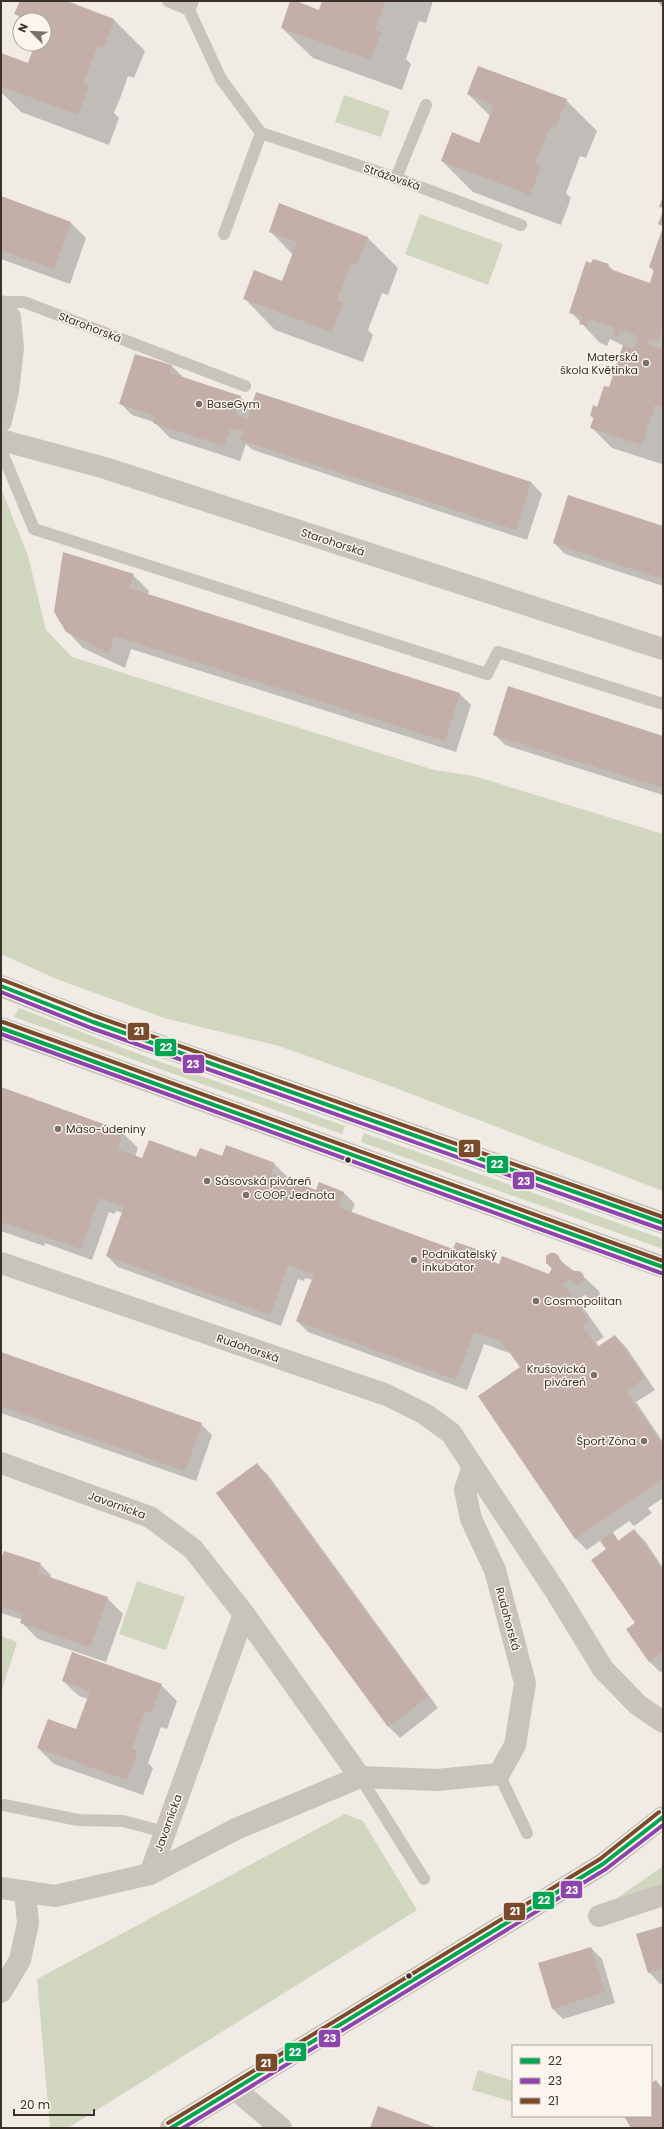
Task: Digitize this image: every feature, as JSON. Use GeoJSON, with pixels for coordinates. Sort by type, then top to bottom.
{"type":"FeatureCollection","features":[{"type":"Feature","properties":{"kind":"street"},"geometry":{"type":"LineString","coordinates":[[1,306],[10,317],[13,348],[1,421]]}},
{"type":"Feature","properties":{"kind":"street","name":"Starohorská"},"geometry":{"type":"LineString","coordinates":[[1,440],[105,468],[663,649]]}},
{"type":"Feature","properties":{"kind":"street"},"geometry":{"type":"LineString","coordinates":[[1,986],[93,1022],[663,1223]]}},
{"type":"Feature","properties":{"kind":"street"},"geometry":{"type":"LineString","coordinates":[[1,1028],[663,1267]]}},
{"type":"Feature","properties":{"kind":"street","name":"Rudohorská"},"geometry":{"type":"LineString","coordinates":[[1,1263],[386,1395],[425,1414],[451,1433],[556,1592],[603,1669],[638,1705],[663,1722]]}},
{"type":"Feature","properties":{"kind":"street","name":"Javornícka"},"geometry":{"type":"LineString","coordinates":[[1,1463],[150,1517],[193,1549],[244,1614],[360,1777]]}},
{"type":"Feature","properties":{"kind":"street","name":"Rudohorská"},"geometry":{"type":"LineString","coordinates":[[473,1466],[465,1490],[471,1519],[495,1570],[525,1683],[515,1745],[499,1774]]}},
{"type":"Feature","properties":{"kind":"street","name":"Javornícka"},"geometry":{"type":"LineString","coordinates":[[150,1874],[244,1614]]}},
{"type":"Feature","properties":{"kind":"street","name":"Javornícka"},"geometry":{"type":"LineString","coordinates":[[10,1892],[55,1896],[150,1874],[236,1829],[360,1777],[437,1780],[499,1774]]}},
{"type":"Feature","properties":{"kind":"street"},"geometry":{"type":"LineString","coordinates":[[171,2128],[603,1864],[663,1818]]}},
{"type":"Feature","properties":{"kind":"street"},"geometry":{"type":"LineString","coordinates":[[1,1992],[20,1960],[28,1922],[10,1892]]}},
{"type":"Feature","properties":{"kind":"street"},"geometry":{"type":"LineString","coordinates":[[599,1916],[663,1895]]}},
{"type":"Feature","properties":{"kind":"street"},"geometry":{"type":"LineString","coordinates":[[235,2089],[281,2128]]}},
{"type":"Feature","properties":{"kind":"lane"},"geometry":{"type":"LineString","coordinates":[[168,1],[191,5],[220,79],[261,133],[224,234]]}},
{"type":"Feature","properties":{"kind":"lane"},"geometry":{"type":"LineString","coordinates":[[396,178],[426,105]]}},
{"type":"Feature","properties":{"kind":"lane","name":"Strážovská"},"geometry":{"type":"LineString","coordinates":[[261,133],[396,178],[521,225]]}},
{"type":"Feature","properties":{"kind":"lane","name":"Starohorská"},"geometry":{"type":"LineString","coordinates":[[1,302],[24,302],[245,386]]}},
{"type":"Feature","properties":{"kind":"lane"},"geometry":{"type":"LineString","coordinates":[[1,450],[34,529],[487,674],[498,652],[663,704]]}},
{"type":"Feature","properties":{"kind":"lane"},"geometry":{"type":"LineString","coordinates":[[499,1774],[527,1833]]}},
{"type":"Feature","properties":{"kind":"lane"},"geometry":{"type":"LineString","coordinates":[[360,1777],[424,1878]]}},
{"type":"Feature","properties":{"kind":"lane"},"geometry":{"type":"LineString","coordinates":[[4,1805],[78,1820],[123,1821],[165,1832]]}},
{"type":"Feature","properties":{"kind":"green space"},"geometry":{"type":"Polygon","coordinates":[[[344,95],[390,111],[381,137],[335,122],[344,95]]]}},
{"type":"Feature","properties":{"kind":"green space"},"geometry":{"type":"Polygon","coordinates":[[[420,214],[503,244],[488,285],[405,254],[420,214]]]}},
{"type":"Feature","properties":{"kind":"green space"},"geometry":{"type":"Polygon","coordinates":[[[1,488],[28,556],[46,630],[72,657],[434,770],[474,776],[663,834],[663,1191],[393,1087],[279,1046],[164,1018],[59,980],[1,954],[1,488]]]}},
{"type":"Feature","properties":{"kind":"green space"},"geometry":{"type":"Polygon","coordinates":[[[19,1008],[152,1059],[345,1126],[342,1134],[14,1017],[19,1008]]]}},
{"type":"Feature","properties":{"kind":"green space"},"geometry":{"type":"Polygon","coordinates":[[[364,1133],[663,1239],[663,1249],[361,1142],[364,1133]]]}},
{"type":"Feature","properties":{"kind":"green space"},"geometry":{"type":"Polygon","coordinates":[[[137,1581],[185,1597],[166,1650],[119,1634],[137,1581]]]}},
{"type":"Feature","properties":{"kind":"green space"},"geometry":{"type":"Polygon","coordinates":[[[1,1636],[17,1642],[1,1693],[1,1636]]]}},
{"type":"Feature","properties":{"kind":"green space"},"geometry":{"type":"Polygon","coordinates":[[[345,1814],[363,1821],[417,1910],[68,2128],[50,2128],[37,1979],[345,1814]]]}},
{"type":"Feature","properties":{"kind":"green space"},"geometry":{"type":"Polygon","coordinates":[[[663,1866],[663,1889],[599,1911],[663,1866]]]}},
{"type":"Feature","properties":{"kind":"green space"},"geometry":{"type":"Polygon","coordinates":[[[478,2070],[512,2081],[512,2102],[472,2090],[478,2070]]]}},
{"type":"Feature","properties":{"kind":"building"},"geometry":{"type":"Polygon","coordinates":[[[20,1],[67,1],[114,19],[104,48],[98,46],[90,65],[83,84],[89,86],[78,115],[1,86],[1,53],[28,63],[32,52],[52,52],[52,12],[15,12],[20,1]]]}},
{"type":"Feature","properties":{"kind":"building"},"geometry":{"type":"Polygon","coordinates":[[[290,1],[296,1],[319,10],[322,1],[385,1],[375,30],[381,32],[371,60],[281,28],[290,1]]]}},
{"type":"Feature","properties":{"kind":"building"},"geometry":{"type":"Polygon","coordinates":[[[657,1],[663,1],[663,8],[657,1]]]}},
{"type":"Feature","properties":{"kind":"building"},"geometry":{"type":"Polygon","coordinates":[[[478,66],[567,99],[555,128],[550,126],[535,164],[541,166],[530,195],[441,161],[452,132],[479,143],[494,105],[467,94],[478,66]]]}},
{"type":"Feature","properties":{"kind":"building"},"geometry":{"type":"Polygon","coordinates":[[[1,196],[71,222],[54,269],[1,250],[1,196]]]}},
{"type":"Feature","properties":{"kind":"building"},"geometry":{"type":"Polygon","coordinates":[[[663,196],[663,208],[659,207],[663,196]]]}},
{"type":"Feature","properties":{"kind":"building"},"geometry":{"type":"Polygon","coordinates":[[[279,203],[368,237],[357,265],[351,263],[337,301],[343,303],[332,332],[243,299],[254,270],[282,281],[297,242],[269,232],[279,203]]]}},
{"type":"Feature","properties":{"kind":"building"},"geometry":{"type":"Polygon","coordinates":[[[663,211],[663,226],[658,224],[663,211]]]}},
{"type":"Feature","properties":{"kind":"building"},"geometry":{"type":"Polygon","coordinates":[[[663,227],[663,281],[661,287],[663,287],[663,327],[658,342],[649,339],[648,344],[663,349],[663,408],[655,405],[642,445],[590,428],[594,417],[590,416],[593,405],[597,407],[604,386],[609,387],[623,345],[634,349],[638,336],[620,330],[618,337],[612,335],[615,328],[590,319],[587,326],[579,324],[582,317],[569,313],[586,261],[591,263],[593,259],[609,264],[607,268],[650,283],[654,269],[649,267],[663,227]]]}},
{"type":"Feature","properties":{"kind":"building"},"geometry":{"type":"Polygon","coordinates":[[[135,354],[172,365],[170,373],[241,396],[235,413],[247,419],[256,392],[531,482],[516,530],[240,440],[244,431],[230,429],[224,446],[153,423],[156,416],[119,404],[135,354]]]}},
{"type":"Feature","properties":{"kind":"building"},"geometry":{"type":"Polygon","coordinates":[[[568,495],[663,526],[663,579],[553,543],[568,495]]]}},
{"type":"Feature","properties":{"kind":"building"},"geometry":{"type":"Polygon","coordinates":[[[63,552],[134,574],[129,588],[460,693],[445,741],[114,636],[109,653],[66,632],[54,612],[63,552]]]}},
{"type":"Feature","properties":{"kind":"building"},"geometry":{"type":"Polygon","coordinates":[[[508,686],[663,736],[663,788],[493,735],[508,686]]]}},
{"type":"Feature","properties":{"kind":"building"},"geometry":{"type":"Polygon","coordinates":[[[1,1087],[123,1131],[117,1149],[142,1158],[149,1140],[196,1157],[200,1148],[222,1156],[226,1145],[275,1163],[271,1173],[316,1190],[319,1182],[344,1192],[338,1207],[453,1249],[456,1242],[479,1250],[477,1256],[499,1264],[502,1256],[549,1274],[552,1268],[546,1263],[546,1256],[550,1253],[555,1253],[559,1256],[560,1261],[574,1271],[579,1271],[583,1274],[584,1279],[578,1285],[574,1285],[570,1279],[563,1284],[589,1321],[582,1325],[597,1347],[615,1335],[645,1378],[626,1391],[663,1446],[663,1479],[575,1539],[478,1396],[520,1367],[501,1341],[474,1332],[456,1380],[296,1321],[314,1274],[288,1265],[270,1315],[106,1256],[124,1207],[99,1198],[81,1249],[1,1222],[1,1087]]]}},
{"type":"Feature","properties":{"kind":"building"},"geometry":{"type":"Polygon","coordinates":[[[1,1352],[202,1423],[185,1471],[1,1406],[1,1352]]]}},
{"type":"Feature","properties":{"kind":"building"},"geometry":{"type":"Polygon","coordinates":[[[257,1463],[428,1697],[388,1727],[216,1493],[257,1463]]]}},
{"type":"Feature","properties":{"kind":"building"},"geometry":{"type":"Polygon","coordinates":[[[634,1529],[663,1571],[663,1652],[649,1662],[626,1629],[635,1623],[591,1560],[606,1549],[600,1541],[613,1532],[618,1541],[634,1529]]]}},
{"type":"Feature","properties":{"kind":"building"},"geometry":{"type":"Polygon","coordinates":[[[4,1551],[41,1563],[38,1573],[108,1597],[90,1647],[20,1623],[24,1614],[1,1606],[1,1559],[4,1551]]]}},
{"type":"Feature","properties":{"kind":"building"},"geometry":{"type":"Polygon","coordinates":[[[72,1652],[162,1684],[151,1713],[145,1711],[132,1749],[138,1751],[127,1780],[37,1748],[48,1719],[76,1729],[90,1691],[62,1681],[72,1652]]]}},
{"type":"Feature","properties":{"kind":"building"},"geometry":{"type":"Polygon","coordinates":[[[663,1926],[663,1968],[648,1973],[636,1934],[663,1926]]]}},
{"type":"Feature","properties":{"kind":"building"},"geometry":{"type":"Polygon","coordinates":[[[591,1947],[605,1992],[552,2009],[538,1963],[591,1947]]]}},
{"type":"Feature","properties":{"kind":"building"},"geometry":{"type":"Polygon","coordinates":[[[656,2080],[663,2091],[663,2125],[659,2128],[631,2128],[625,2117],[652,2117],[652,2082],[656,2080]]]}},
{"type":"Feature","properties":{"kind":"building"},"geometry":{"type":"Polygon","coordinates":[[[378,2106],[437,2128],[370,2128],[378,2106]]]}},
{"type":"Feature","properties":{"kind":"transit line","name":"21"},"geometry":{"type":"LineString","coordinates":[[3,980],[95,1016],[663,1217]]}},
{"type":"Feature","properties":{"kind":"transit line","name":"22"},"geometry":{"type":"LineString","coordinates":[[1,986],[93,1022],[663,1223]]}},
{"type":"Feature","properties":{"kind":"transit line","name":"23"},"geometry":{"type":"LineString","coordinates":[[1,992],[91,1028],[661,1229]]}},
{"type":"Feature","properties":{"kind":"transit line","name":"21"},"geometry":{"type":"LineString","coordinates":[[3,1022],[663,1261]]}},
{"type":"Feature","properties":{"kind":"transit line","name":"22"},"geometry":{"type":"LineString","coordinates":[[1,1028],[663,1267]]}},
{"type":"Feature","properties":{"kind":"transit line","name":"23"},"geometry":{"type":"LineString","coordinates":[[1,1034],[661,1273]]}},
{"type":"Feature","properties":{"kind":"transit line","name":"21"},"geometry":{"type":"LineString","coordinates":[[168,2123],[600,1859],[659,1812]]}},
{"type":"Feature","properties":{"kind":"transit line","name":"22"},"geometry":{"type":"LineString","coordinates":[[171,2128],[603,1864],[663,1817]]}},
{"type":"Feature","properties":{"kind":"transit line","name":"23"},"geometry":{"type":"LineString","coordinates":[[183,2128],[606,1869],[663,1825]]}},
{"type":"Feature","properties":{"kind":"place","name":"Materská škola Květinka"},"geometry":{"type":"Point","coordinates":[646,363]}},
{"type":"Feature","properties":{"kind":"place","name":"BaseGym"},"geometry":{"type":"Point","coordinates":[199,404]}},
{"type":"Feature","properties":{"kind":"place","name":"Mäso-údeniny"},"geometry":{"type":"Point","coordinates":[58,1129]}},
{"type":"Feature","properties":{"kind":"place","name":"Sásovská piváreň"},"geometry":{"type":"Point","coordinates":[207,1181]}},
{"type":"Feature","properties":{"kind":"place","name":"COOP Jednota"},"geometry":{"type":"Point","coordinates":[246,1195]}},
{"type":"Feature","properties":{"kind":"place","name":"Podnikatelský inkubátor"},"geometry":{"type":"Point","coordinates":[414,1260]}},
{"type":"Feature","properties":{"kind":"place","name":"Cosmopolitan"},"geometry":{"type":"Point","coordinates":[536,1301]}},
{"type":"Feature","properties":{"kind":"place","name":"Krušovická piváreň"},"geometry":{"type":"Point","coordinates":[594,1375]}},
{"type":"Feature","properties":{"kind":"place","name":"Šport Zóna"},"geometry":{"type":"Point","coordinates":[644,1441]}}]}
